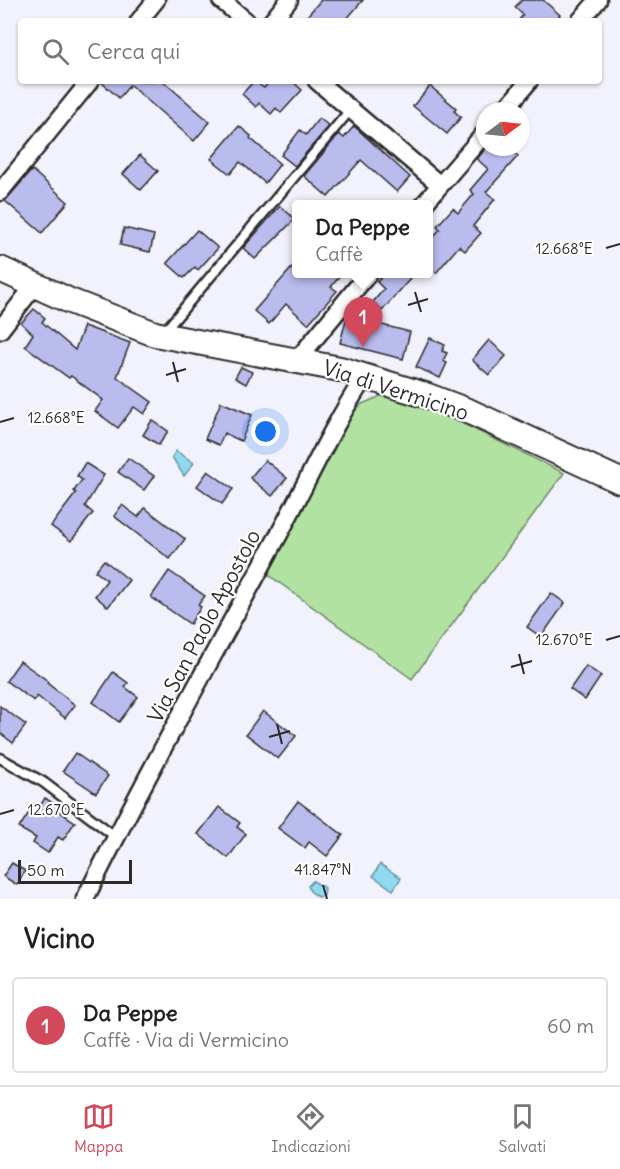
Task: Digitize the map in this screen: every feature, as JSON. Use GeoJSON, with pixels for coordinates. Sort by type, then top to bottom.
{"type":"FeatureCollection","features":[{"type":"Feature","properties":{"kind":"main road","name":"Via di Vermicino"},"geometry":{"type":"LineString","coordinates":[[0,269],[34,286],[161,336],[297,360],[366,375],[468,411],[620,481]]}},
{"type":"Feature","properties":{"kind":"street"},"geometry":{"type":"LineString","coordinates":[[141,18],[156,0]]}},
{"type":"Feature","properties":{"kind":"street"},"geometry":{"type":"LineString","coordinates":[[221,0],[242,18]]}},
{"type":"Feature","properties":{"kind":"street"},"geometry":{"type":"LineString","coordinates":[[274,18],[289,0]]}},
{"type":"Feature","properties":{"kind":"street"},"geometry":{"type":"LineString","coordinates":[[583,18],[598,0]]}},
{"type":"Feature","properties":{"kind":"street"},"geometry":{"type":"LineString","coordinates":[[0,192],[88,84]]}},
{"type":"Feature","properties":{"kind":"street"},"geometry":{"type":"LineString","coordinates":[[322,84],[440,185]]}},
{"type":"Feature","properties":{"kind":"street"},"geometry":{"type":"LineString","coordinates":[[512,102],[526,84]]}},
{"type":"Feature","properties":{"kind":"street"},"geometry":{"type":"LineString","coordinates":[[427,200],[476,143]]}},
{"type":"Feature","properties":{"kind":"street"},"geometry":{"type":"LineString","coordinates":[[297,360],[364,278]]}},
{"type":"Feature","properties":{"kind":"street"},"geometry":{"type":"LineString","coordinates":[[0,330],[34,286]]}},
{"type":"Feature","properties":{"kind":"street","name":"Via San Paolo Apostolo"},"geometry":{"type":"LineString","coordinates":[[85,899],[345,407],[366,375]]}},
{"type":"Feature","properties":{"kind":"lane"},"geometry":{"type":"LineString","coordinates":[[161,336],[351,109]]}},
{"type":"Feature","properties":{"kind":"lane"},"geometry":{"type":"LineString","coordinates":[[0,758],[43,782],[116,837]]}},
{"type":"Feature","properties":{"kind":"green space"},"geometry":{"type":"Polygon","coordinates":[[[384,389],[437,411],[564,473],[412,679],[266,573],[312,489],[344,421],[362,404],[379,397],[384,389]]]}},
{"type":"Feature","properties":{"kind":"water"},"geometry":{"type":"Polygon","coordinates":[[[176,451],[194,463],[184,476],[172,457],[176,451]]]}},
{"type":"Feature","properties":{"kind":"water"},"geometry":{"type":"Polygon","coordinates":[[[380,864],[401,878],[393,890],[373,876],[380,864]]]}},
{"type":"Feature","properties":{"kind":"water"},"geometry":{"type":"Polygon","coordinates":[[[313,881],[325,888],[324,896],[318,897],[310,891],[308,886],[313,881]]]}},
{"type":"Feature","properties":{"kind":"building"},"geometry":{"type":"Polygon","coordinates":[[[321,0],[363,0],[348,18],[312,18],[308,15],[321,0]]]}},
{"type":"Feature","properties":{"kind":"building"},"geometry":{"type":"Polygon","coordinates":[[[522,0],[543,0],[560,15],[557,18],[520,18],[523,15],[515,7],[522,0]]]}},
{"type":"Feature","properties":{"kind":"building"},"geometry":{"type":"Polygon","coordinates":[[[103,84],[166,84],[210,122],[194,141],[130,85],[119,98],[103,84]]]}},
{"type":"Feature","properties":{"kind":"building"},"geometry":{"type":"Polygon","coordinates":[[[251,84],[258,84],[264,88],[267,84],[295,84],[302,90],[281,113],[276,108],[271,114],[259,103],[256,107],[242,94],[251,84]]]}},
{"type":"Feature","properties":{"kind":"building"},"geometry":{"type":"Polygon","coordinates":[[[430,86],[456,108],[454,111],[461,117],[447,134],[413,106],[430,86]]]}},
{"type":"Feature","properties":{"kind":"building"},"geometry":{"type":"Polygon","coordinates":[[[319,118],[329,126],[295,166],[281,155],[300,130],[306,135],[319,118]]]}},
{"type":"Feature","properties":{"kind":"building"},"geometry":{"type":"Polygon","coordinates":[[[239,126],[280,164],[265,183],[240,162],[230,174],[211,159],[239,126]]]}},
{"type":"Feature","properties":{"kind":"building"},"geometry":{"type":"Polygon","coordinates":[[[354,126],[410,177],[397,192],[361,160],[328,197],[304,176],[339,134],[344,138],[354,126]]]}},
{"type":"Feature","properties":{"kind":"building"},"geometry":{"type":"Polygon","coordinates":[[[140,155],[158,171],[141,190],[123,174],[140,155]]]}},
{"type":"Feature","properties":{"kind":"building"},"geometry":{"type":"Polygon","coordinates":[[[480,156],[518,156],[486,192],[495,199],[473,226],[481,233],[465,251],[459,246],[436,273],[433,270],[433,237],[440,229],[437,226],[453,208],[458,213],[474,194],[470,190],[488,169],[477,159],[480,156]]]}},
{"type":"Feature","properties":{"kind":"building"},"geometry":{"type":"Polygon","coordinates":[[[32,170],[68,202],[42,233],[5,201],[32,170]]]}},
{"type":"Feature","properties":{"kind":"building"},"geometry":{"type":"Polygon","coordinates":[[[280,206],[292,216],[292,222],[255,259],[243,248],[280,206]]]}},
{"type":"Feature","properties":{"kind":"building"},"geometry":{"type":"Polygon","coordinates":[[[124,228],[154,235],[150,252],[120,245],[124,228]]]}},
{"type":"Feature","properties":{"kind":"building"},"geometry":{"type":"Polygon","coordinates":[[[197,230],[218,248],[198,270],[195,267],[184,278],[167,263],[197,230]]]}},
{"type":"Feature","properties":{"kind":"building"},"geometry":{"type":"Polygon","coordinates":[[[292,268],[292,278],[338,278],[331,287],[337,291],[308,324],[286,304],[269,324],[254,311],[292,268]]]}},
{"type":"Feature","properties":{"kind":"building"},"geometry":{"type":"Polygon","coordinates":[[[381,278],[410,279],[382,311],[373,302],[384,289],[377,282],[381,278]]]}},
{"type":"Feature","properties":{"kind":"building"},"geometry":{"type":"Polygon","coordinates":[[[34,309],[45,318],[42,322],[75,350],[84,326],[130,343],[117,377],[152,402],[144,414],[134,407],[118,428],[95,411],[103,400],[25,346],[33,334],[21,323],[34,309]]]}},
{"type":"Feature","properties":{"kind":"building"},"geometry":{"type":"Polygon","coordinates":[[[347,316],[410,332],[403,359],[340,343],[347,316]]]}},
{"type":"Feature","properties":{"kind":"building"},"geometry":{"type":"Polygon","coordinates":[[[430,338],[445,345],[442,351],[447,353],[443,361],[447,363],[440,378],[416,367],[430,338]]]}},
{"type":"Feature","properties":{"kind":"building"},"geometry":{"type":"Polygon","coordinates":[[[489,340],[506,356],[489,375],[472,360],[489,340]]]}},
{"type":"Feature","properties":{"kind":"building"},"geometry":{"type":"Polygon","coordinates":[[[241,367],[252,372],[246,384],[235,378],[241,367]]]}},
{"type":"Feature","properties":{"kind":"building"},"geometry":{"type":"Polygon","coordinates":[[[221,402],[252,415],[241,441],[224,433],[219,445],[205,439],[221,402]]]}},
{"type":"Feature","properties":{"kind":"building"},"geometry":{"type":"Polygon","coordinates":[[[152,420],[168,431],[159,445],[143,435],[152,420]]]}},
{"type":"Feature","properties":{"kind":"building"},"geometry":{"type":"Polygon","coordinates":[[[128,458],[154,476],[144,490],[118,472],[128,458]]]}},
{"type":"Feature","properties":{"kind":"building"},"geometry":{"type":"Polygon","coordinates":[[[265,460],[287,478],[272,496],[250,478],[265,460]]]}},
{"type":"Feature","properties":{"kind":"building"},"geometry":{"type":"Polygon","coordinates":[[[85,463],[104,475],[85,506],[93,513],[71,541],[51,526],[76,493],[74,491],[82,480],[77,476],[85,463]]]}},
{"type":"Feature","properties":{"kind":"building"},"geometry":{"type":"Polygon","coordinates":[[[208,471],[233,489],[222,504],[197,486],[208,471]]]}},
{"type":"Feature","properties":{"kind":"building"},"geometry":{"type":"Polygon","coordinates":[[[122,505],[138,517],[145,508],[185,539],[170,559],[114,516],[122,505]]]}},
{"type":"Feature","properties":{"kind":"building"},"geometry":{"type":"Polygon","coordinates":[[[104,560],[129,580],[108,607],[95,596],[107,580],[95,571],[104,560]]]}},
{"type":"Feature","properties":{"kind":"building"},"geometry":{"type":"Polygon","coordinates":[[[169,571],[205,596],[198,605],[201,607],[190,624],[151,597],[169,571]]]}},
{"type":"Feature","properties":{"kind":"building"},"geometry":{"type":"Polygon","coordinates":[[[551,593],[565,603],[541,637],[527,627],[551,593]]]}},
{"type":"Feature","properties":{"kind":"building"},"geometry":{"type":"Polygon","coordinates":[[[20,661],[48,681],[47,683],[75,705],[65,718],[37,696],[34,701],[6,681],[20,661]]]}},
{"type":"Feature","properties":{"kind":"building"},"geometry":{"type":"Polygon","coordinates":[[[586,666],[601,676],[585,700],[570,689],[586,666]]]}},
{"type":"Feature","properties":{"kind":"building"},"geometry":{"type":"Polygon","coordinates":[[[113,672],[128,683],[125,687],[138,697],[119,722],[93,702],[113,672]]]}},
{"type":"Feature","properties":{"kind":"building"},"geometry":{"type":"Polygon","coordinates":[[[0,706],[26,725],[13,743],[0,733],[0,706]]]}},
{"type":"Feature","properties":{"kind":"building"},"geometry":{"type":"Polygon","coordinates":[[[263,711],[296,736],[278,759],[246,734],[263,711]]]}},
{"type":"Feature","properties":{"kind":"building"},"geometry":{"type":"Polygon","coordinates":[[[75,753],[108,776],[96,793],[63,771],[75,753]]]}},
{"type":"Feature","properties":{"kind":"building"},"geometry":{"type":"Polygon","coordinates":[[[45,798],[62,809],[60,812],[75,822],[63,840],[58,837],[48,853],[33,843],[36,838],[19,828],[30,811],[35,814],[45,798]]]}},
{"type":"Feature","properties":{"kind":"building"},"geometry":{"type":"Polygon","coordinates":[[[298,801],[343,835],[327,856],[309,842],[305,848],[278,828],[298,801]]]}},
{"type":"Feature","properties":{"kind":"building"},"geometry":{"type":"Polygon","coordinates":[[[219,807],[240,823],[237,827],[246,834],[228,858],[198,834],[219,807]]]}},
{"type":"Feature","properties":{"kind":"building"},"geometry":{"type":"Polygon","coordinates":[[[12,863],[25,871],[17,885],[3,876],[12,863]]]}},
{"type":"Feature","properties":{"kind":"place","name":"Da Peppe"},"geometry":{"type":"Point","coordinates":[363,347]}}]}
